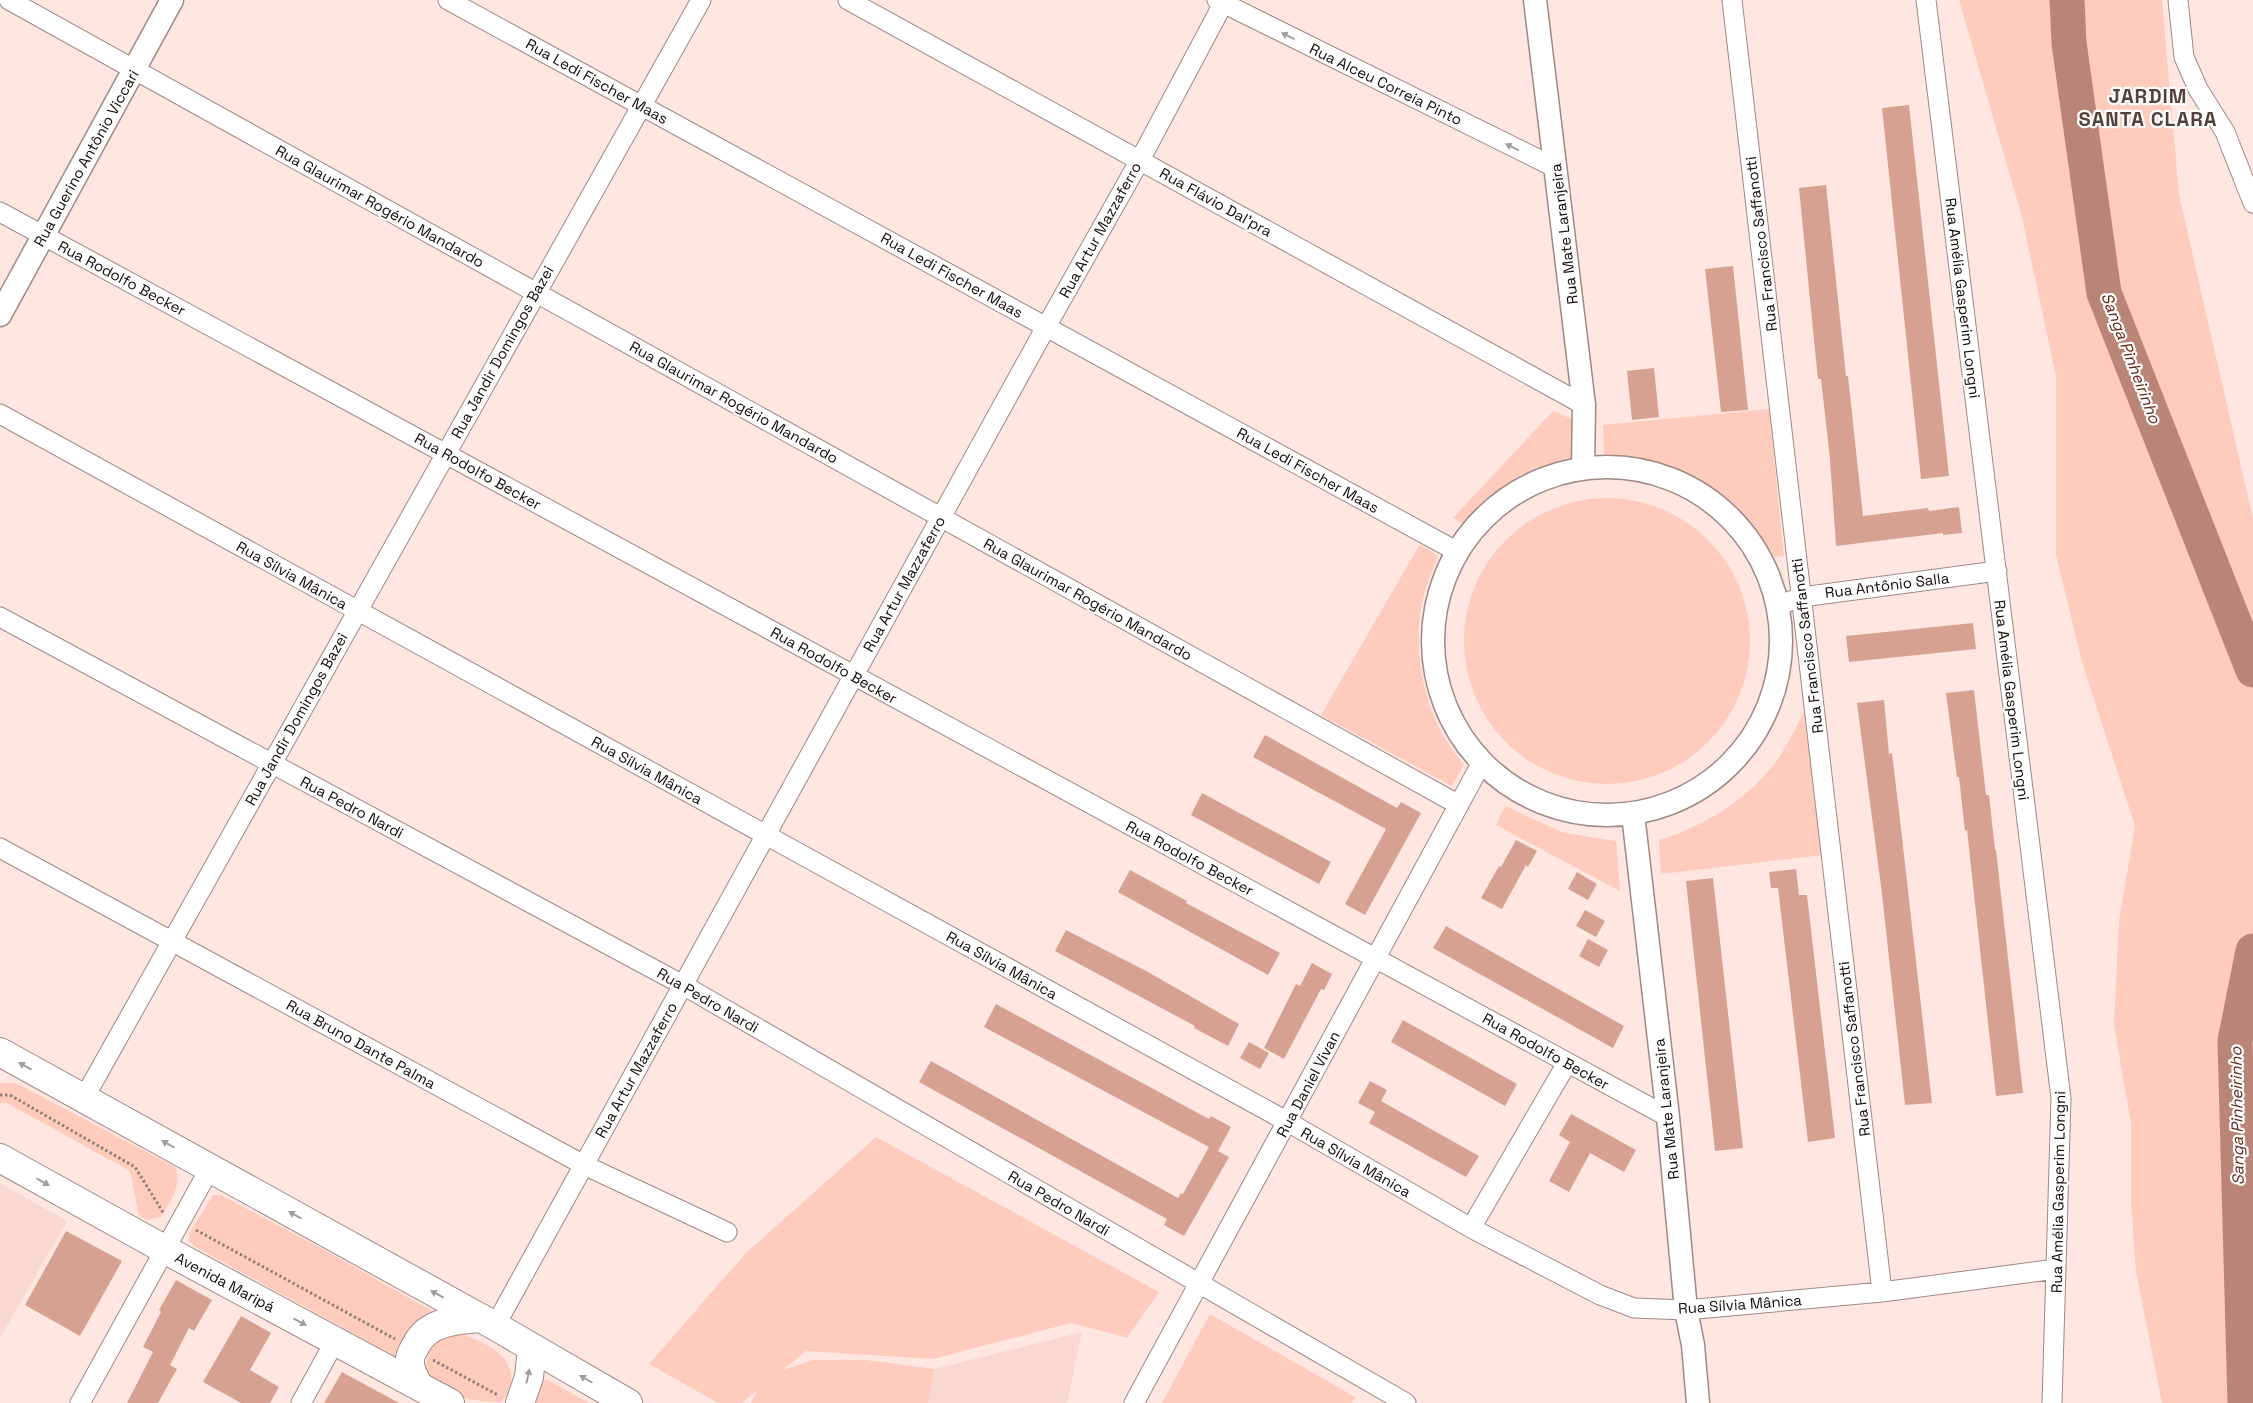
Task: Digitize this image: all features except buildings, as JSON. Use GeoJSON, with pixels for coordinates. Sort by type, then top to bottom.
{"type":"FeatureCollection","features":[{"type":"Feature","properties":{"kind":"main road"},"geometry":{"type":"LineString","coordinates":[[0,1052],[488,1322],[628,1403]]}},
{"type":"Feature","properties":{"kind":"main road","name":"Avenida Maripá"},"geometry":{"type":"LineString","coordinates":[[0,1158],[164,1250],[450,1403]]}},
{"type":"Feature","properties":{"kind":"main road"},"geometry":{"type":"LineString","coordinates":[[418,1385],[410,1364],[419,1338],[434,1327],[452,1321],[488,1322]]}},
{"type":"Feature","properties":{"kind":"main road"},"geometry":{"type":"LineString","coordinates":[[511,1400],[529,1377],[532,1348]]}},
{"type":"Feature","properties":{"kind":"street","name":"Rua Glaurimar Rogério Mandardo"},"geometry":{"type":"LineString","coordinates":[[9,0],[1459,805]]}},
{"type":"Feature","properties":{"kind":"street","name":"Rua Guerino Antônio Viccari"},"geometry":{"type":"LineString","coordinates":[[0,315],[172,0]]}},
{"type":"Feature","properties":{"kind":"street","name":"Rua Ledi Fischer Maas"},"geometry":{"type":"LineString","coordinates":[[448,0],[1456,551]]}},
{"type":"Feature","properties":{"kind":"street","name":"Rua Jandir Domingos Bazei"},"geometry":{"type":"LineString","coordinates":[[84,1098],[640,105],[701,0]]}},
{"type":"Feature","properties":{"kind":"street","name":"Rua Flávio Dal'pra"},"geometry":{"type":"LineString","coordinates":[[848,0],[1584,405]]}},
{"type":"Feature","properties":{"kind":"street","name":"Rua Mate Laranjeira"},"geometry":{"type":"LineString","coordinates":[[1535,0],[1584,405],[1583,468]]}},
{"type":"Feature","properties":{"kind":"street","name":"Rua Francisco Saffanotti"},"geometry":{"type":"LineString","coordinates":[[1732,0],[1882,1292]]}},
{"type":"Feature","properties":{"kind":"street","name":"Rua Amélia Gasperim Longni"},"geometry":{"type":"LineString","coordinates":[[1926,0],[2061,1098],[2052,1403]]}},
{"type":"Feature","properties":{"kind":"street"},"geometry":{"type":"LineString","coordinates":[[2178,0],[2184,57],[2198,89],[2225,132],[2253,203]]}},
{"type":"Feature","properties":{"kind":"street","name":"Rua Artur Mazzaferro"},"geometry":{"type":"LineString","coordinates":[[488,1322],[584,1165],[940,517],[1140,160],[1222,1]]}},
{"type":"Feature","properties":{"kind":"street","name":"Rua Alceu Correia Pinto"},"geometry":{"type":"LineString","coordinates":[[1222,1],[1556,168]]}},
{"type":"Feature","properties":{"kind":"street","name":"Rua Rodolfo Becker"},"geometry":{"type":"LineString","coordinates":[[0,212],[1668,1117]]}},
{"type":"Feature","properties":{"kind":"street","name":"Rua Sílvia Mânica"},"geometry":{"type":"LineString","coordinates":[[0,414],[1288,1122],[1471,1228],[1609,1298],[1634,1308],[1686,1310],[1882,1292],[2056,1269]]}},
{"type":"Feature","properties":{"kind":"street"},"geometry":{"type":"LineString","coordinates":[[1583,468],[1635,468],[1685,485],[1728,515],[1760,556],[1779,605],[1783,646],[1777,686],[1762,724],[1739,757],[1708,784],[1672,804],[1633,814],[1578,814],[1525,797],[1481,764],[1448,717],[1432,661],[1435,604],[1456,551],[1489,511],[1533,482],[1583,468]]}},
{"type":"Feature","properties":{"kind":"street","name":"Rua Antônio Salla"},"geometry":{"type":"LineString","coordinates":[[1779,605],[1802,596],[1997,571]]}},
{"type":"Feature","properties":{"kind":"street","name":"Rua Pedro Nardi"},"geometry":{"type":"LineString","coordinates":[[0,616],[683,985],[1198,1283],[1383,1397],[1406,1403]]}},
{"type":"Feature","properties":{"kind":"street","name":"Rua Daniel Vivan"},"geometry":{"type":"LineString","coordinates":[[1134,1403],[1481,764]]}},
{"type":"Feature","properties":{"kind":"street","name":"Rua Mate Laranjeira"},"geometry":{"type":"LineString","coordinates":[[1633,814],[1668,1117],[1686,1310],[1693,1345],[1698,1403]]}},
{"type":"Feature","properties":{"kind":"street","name":"Rua Bruno Dante Palma"},"geometry":{"type":"LineString","coordinates":[[0,848],[584,1165],[727,1232]]}},
{"type":"Feature","properties":{"kind":"street"},"geometry":{"type":"LineString","coordinates":[[1471,1228],[1568,1063]]}},
{"type":"Feature","properties":{"kind":"street"},"geometry":{"type":"LineString","coordinates":[[80,1403],[210,1168]]}},
{"type":"Feature","properties":{"kind":"street"},"geometry":{"type":"LineString","coordinates":[[301,1403],[335,1340]]}},
{"type":"Feature","properties":{"kind":"path"},"geometry":{"type":"LineString","coordinates":[[0,1095],[10,1095],[135,1167],[163,1213],[511,1400]]}},
{"type":"Feature","properties":{"kind":"shaded area"},"geometry":{"type":"Polygon","coordinates":[[[1959,0],[2162,0],[2179,195],[2253,519],[2253,1403],[2162,1403],[2136,1271],[2131,1203],[2131,1124],[2114,1025],[2119,921],[2135,826],[2082,662],[2056,555],[2056,376],[2022,217],[1959,0]]]}},
{"type":"Feature","properties":{"kind":"shaded area"},"geometry":{"type":"Polygon","coordinates":[[[1769,409],[1784,556],[1775,557],[1740,510],[1705,484],[1657,463],[1604,454],[1603,425],[1769,409]]]}},
{"type":"Feature","properties":{"kind":"shaded area"},"geometry":{"type":"Polygon","coordinates":[[[1553,411],[1572,419],[1574,456],[1535,468],[1479,507],[1464,525],[1453,518],[1553,411]]]}},
{"type":"Feature","properties":{"kind":"shaded area"},"geometry":{"type":"Polygon","coordinates":[[[1607,498],[1635,501],[1662,509],[1686,522],[1708,540],[1726,562],[1739,586],[1747,613],[1750,641],[1747,669],[1739,696],[1726,720],[1708,742],[1686,760],[1662,773],[1635,781],[1607,784],[1579,781],[1552,773],[1528,760],[1506,742],[1488,720],[1475,696],[1467,669],[1464,641],[1467,613],[1475,586],[1488,562],[1506,540],[1528,522],[1552,509],[1579,501],[1607,498]]]}},
{"type":"Feature","properties":{"kind":"shaded area"},"geometry":{"type":"Polygon","coordinates":[[[1420,544],[1438,556],[1421,606],[1419,625],[1420,664],[1429,702],[1436,720],[1444,737],[1464,765],[1452,786],[1321,715],[1420,544]]]}},
{"type":"Feature","properties":{"kind":"shaded area"},"geometry":{"type":"Polygon","coordinates":[[[1805,710],[1823,855],[1661,874],[1659,840],[1708,820],[1751,789],[1775,763],[1805,710]]]}},
{"type":"Feature","properties":{"kind":"shaded area"},"geometry":{"type":"Polygon","coordinates":[[[1505,806],[1564,833],[1616,841],[1620,891],[1496,825],[1505,806]]]}},
{"type":"Feature","properties":{"kind":"shaded area"},"geometry":{"type":"Polygon","coordinates":[[[0,1083],[16,1083],[175,1167],[177,1174],[176,1187],[161,1217],[147,1220],[139,1216],[130,1171],[7,1103],[0,1103],[0,1083]]]}},
{"type":"Feature","properties":{"kind":"shaded area"},"geometry":{"type":"Polygon","coordinates":[[[876,1137],[1159,1292],[1127,1338],[1071,1323],[933,1359],[806,1351],[783,1370],[813,1360],[866,1360],[934,1369],[928,1403],[751,1403],[757,1390],[742,1403],[718,1403],[649,1364],[746,1253],[876,1137]]]}},
{"type":"Feature","properties":{"kind":"shaded area"},"geometry":{"type":"Polygon","coordinates":[[[0,1183],[67,1221],[0,1338],[0,1183]]]}},
{"type":"Feature","properties":{"kind":"shaded area"},"geometry":{"type":"Polygon","coordinates":[[[213,1195],[221,1195],[328,1252],[432,1311],[414,1327],[406,1344],[402,1360],[194,1246],[189,1241],[189,1234],[213,1195]]]}},
{"type":"Feature","properties":{"kind":"shaded area"},"geometry":{"type":"Polygon","coordinates":[[[1210,1314],[1355,1397],[1352,1403],[1162,1403],[1210,1314]]]}},
{"type":"Feature","properties":{"kind":"shaded area"},"geometry":{"type":"Polygon","coordinates":[[[1082,1332],[1067,1403],[928,1403],[934,1369],[1082,1332]]]}},
{"type":"Feature","properties":{"kind":"shaded area"},"geometry":{"type":"Polygon","coordinates":[[[462,1334],[488,1345],[503,1357],[508,1365],[511,1374],[511,1384],[502,1402],[482,1401],[458,1396],[437,1386],[430,1379],[426,1367],[431,1347],[445,1337],[462,1334]]]}},
{"type":"Feature","properties":{"kind":"shaded area"},"geometry":{"type":"Polygon","coordinates":[[[546,1379],[589,1403],[531,1403],[541,1383],[546,1379]]]}},
{"type":"Feature","properties":{"kind":"waterway","name":"Sanga Pinheirinho"},"geometry":{"type":"LineString","coordinates":[[2067,0],[2069,43],[2104,293],[2253,670]]}},
{"type":"Feature","properties":{"kind":"waterway","name":"Sanga Pinheirinho"},"geometry":{"type":"LineString","coordinates":[[2245,1403],[2235,1041],[2253,951]]}},
{"type":"Feature","properties":{"kind":"district","name":"JARDIM SANTA CLARA"},"geometry":{"type":"Point","coordinates":[2148,108]}}]}
